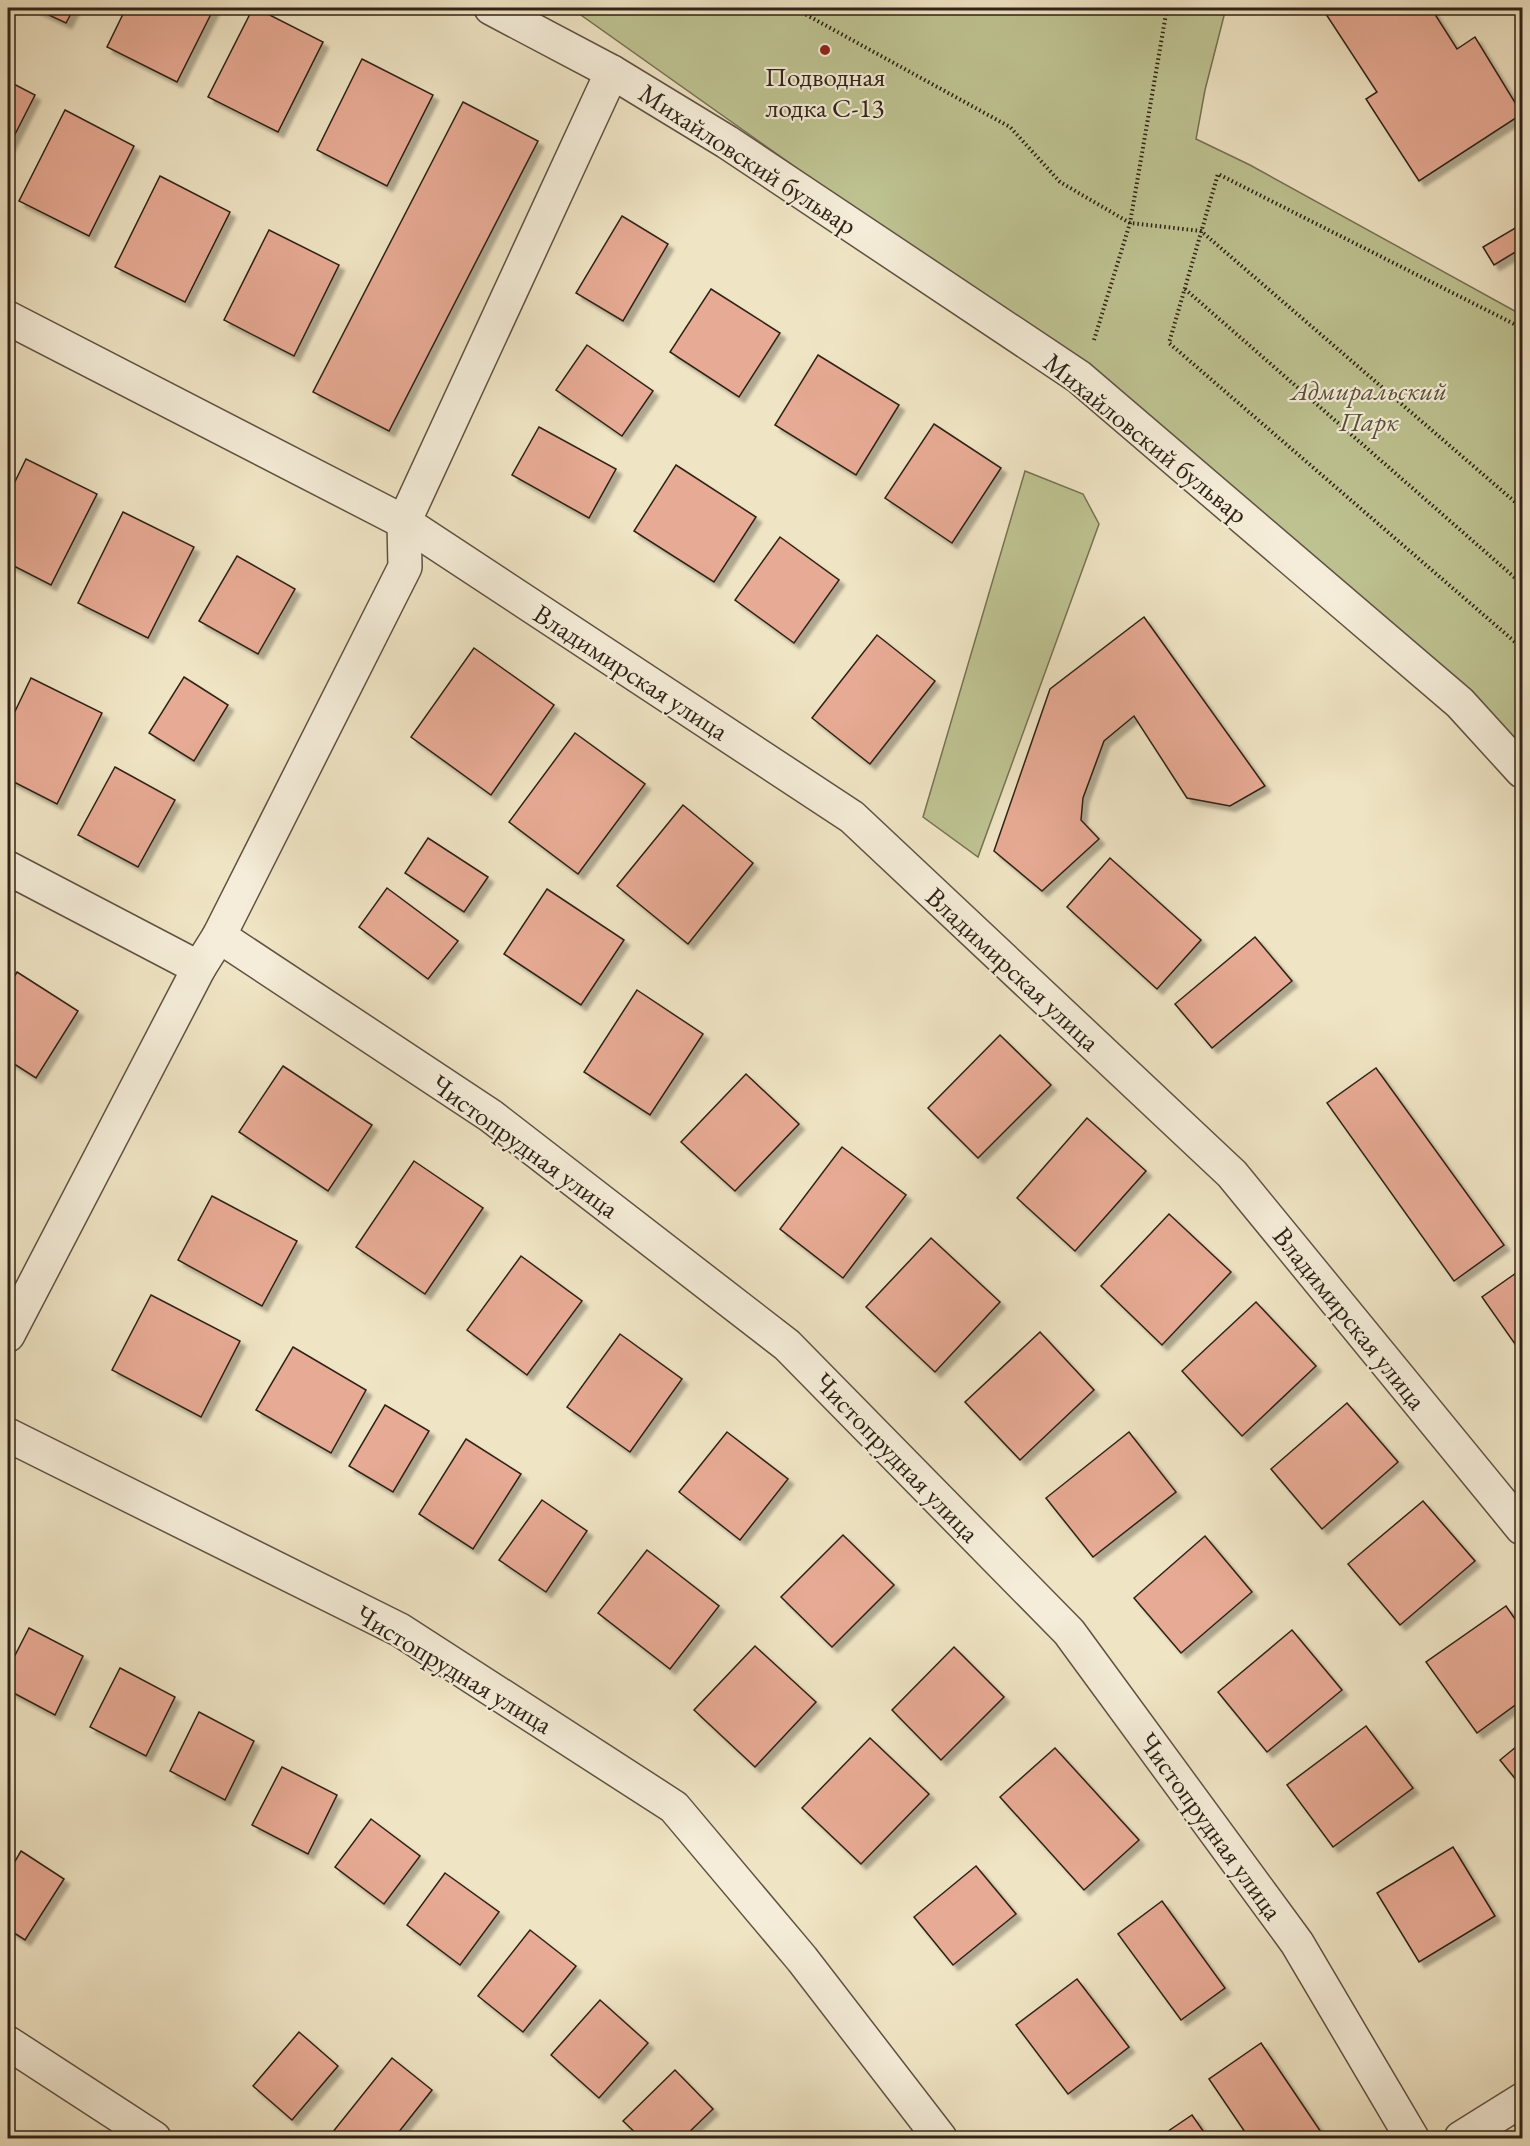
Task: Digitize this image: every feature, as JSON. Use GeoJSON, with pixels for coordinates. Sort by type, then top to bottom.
{"type":"FeatureCollection","features":[{"type":"Feature","properties":{"kind":"street","name":"Михайловский бульвар"},"geometry":{"type":"LineString","coordinates":[[491,8],[612,72],[727,142],[1079,377],[1460,703],[1522,771]]}},
{"type":"Feature","properties":{"kind":"street"},"geometry":{"type":"LineString","coordinates":[[8,1335],[199,968],[219,936],[405,567],[404,522],[612,72]]}},
{"type":"Feature","properties":{"kind":"street","name":"Владимирская улица"},"geometry":{"type":"LineString","coordinates":[[8,318],[404,522],[852,817],[1232,1174],[1522,1528]]}},
{"type":"Feature","properties":{"kind":"street"},"geometry":{"type":"LineString","coordinates":[[8,868],[199,968]]}},
{"type":"Feature","properties":{"kind":"street","name":"Чистопрудная улица"},"geometry":{"type":"LineString","coordinates":[[219,936],[491,1116],[787,1345],[1069,1632],[1297,1943],[1412,2139]]}},
{"type":"Feature","properties":{"kind":"street","name":"Чистопрудная улица"},"geometry":{"type":"LineString","coordinates":[[8,1435],[400,1629],[674,1807],[802,1959],[940,2139]]}},
{"type":"Feature","properties":{"kind":"street"},"geometry":{"type":"LineString","coordinates":[[8,2043],[154,2139]]}},
{"type":"Feature","properties":{"kind":"street"},"geometry":{"type":"LineString","coordinates":[[1461,2139],[1522,2100]]}},
{"type":"Feature","properties":{"kind":"path"},"geometry":{"type":"LineString","coordinates":[[794,8],[1010,127],[1060,182],[1130,224],[1202,231],[1522,508]]}},
{"type":"Feature","properties":{"kind":"path"},"geometry":{"type":"LineString","coordinates":[[1091,348],[1130,224],[1167,8]]}},
{"type":"Feature","properties":{"kind":"path"},"geometry":{"type":"LineString","coordinates":[[1522,328],[1218,174],[1169,343],[1522,648]]}},
{"type":"Feature","properties":{"kind":"path"},"geometry":{"type":"LineString","coordinates":[[1185,289],[1522,584]]}},
{"type":"Feature","properties":{"kind":"green space","name":"Адмиральский Парк"},"geometry":{"type":"Polygon","coordinates":[[[571,8],[1226,8],[1205,90],[1196,139],[1250,165],[1522,315],[1522,751],[1135,408],[571,8]]]}},
{"type":"Feature","properties":{"kind":"green space"},"geometry":{"type":"Polygon","coordinates":[[[1025,471],[1083,494],[1099,524],[978,857],[923,817],[1025,471]]]}},
{"type":"Feature","properties":{"kind":"building"},"geometry":{"type":"Polygon","coordinates":[[[34,8],[74,8],[66,23],[34,8]]]}},
{"type":"Feature","properties":{"kind":"building"},"geometry":{"type":"Polygon","coordinates":[[[126,8],[214,8],[177,82],[107,47],[126,8]]]}},
{"type":"Feature","properties":{"kind":"building"},"geometry":{"type":"Polygon","coordinates":[[[253,8],[323,42],[278,132],[208,97],[253,8]]]}},
{"type":"Feature","properties":{"kind":"building"},"geometry":{"type":"Polygon","coordinates":[[[1322,8],[1431,8],[1457,49],[1475,37],[1522,114],[1419,181],[1366,99],[1377,92],[1322,8]]]}},
{"type":"Feature","properties":{"kind":"building"},"geometry":{"type":"Polygon","coordinates":[[[362,59],[433,95],[387,186],[317,150],[362,59]]]}},
{"type":"Feature","properties":{"kind":"building"},"geometry":{"type":"Polygon","coordinates":[[[8,81],[35,95],[8,148],[8,81]]]}},
{"type":"Feature","properties":{"kind":"building"},"geometry":{"type":"Polygon","coordinates":[[[463,102],[538,141],[389,431],[313,392],[463,102]]]}},
{"type":"Feature","properties":{"kind":"building"},"geometry":{"type":"Polygon","coordinates":[[[65,110],[134,146],[89,236],[19,201],[65,110]]]}},
{"type":"Feature","properties":{"kind":"building"},"geometry":{"type":"Polygon","coordinates":[[[160,176],[230,212],[185,302],[115,267],[160,176]]]}},
{"type":"Feature","properties":{"kind":"building"},"geometry":{"type":"Polygon","coordinates":[[[622,216],[668,244],[623,321],[576,293],[622,216]]]}},
{"type":"Feature","properties":{"kind":"building"},"geometry":{"type":"Polygon","coordinates":[[[1522,224],[1522,248],[1494,265],[1483,247],[1522,224]]]}},
{"type":"Feature","properties":{"kind":"building"},"geometry":{"type":"Polygon","coordinates":[[[269,230],[339,265],[294,356],[224,320],[269,230]]]}},
{"type":"Feature","properties":{"kind":"building"},"geometry":{"type":"Polygon","coordinates":[[[711,289],[780,333],[739,397],[670,352],[711,289]]]}},
{"type":"Feature","properties":{"kind":"building"},"geometry":{"type":"Polygon","coordinates":[[[587,345],[653,391],[622,436],[556,390],[587,345]]]}},
{"type":"Feature","properties":{"kind":"building"},"geometry":{"type":"Polygon","coordinates":[[[818,355],[899,405],[856,475],[775,425],[818,355]]]}},
{"type":"Feature","properties":{"kind":"building"},"geometry":{"type":"Polygon","coordinates":[[[934,424],[1001,468],[952,543],[885,498],[934,424]]]}},
{"type":"Feature","properties":{"kind":"building"},"geometry":{"type":"Polygon","coordinates":[[[539,427],[616,469],[589,518],[512,475],[539,427]]]}},
{"type":"Feature","properties":{"kind":"building"},"geometry":{"type":"Polygon","coordinates":[[[26,459],[97,494],[51,585],[8,563],[8,496],[26,459]]]}},
{"type":"Feature","properties":{"kind":"building"},"geometry":{"type":"Polygon","coordinates":[[[676,465],[756,517],[714,582],[634,531],[676,465]]]}},
{"type":"Feature","properties":{"kind":"building"},"geometry":{"type":"Polygon","coordinates":[[[123,512],[194,547],[148,638],[78,603],[123,512]]]}},
{"type":"Feature","properties":{"kind":"building"},"geometry":{"type":"Polygon","coordinates":[[[780,537],[839,580],[794,643],[735,600],[780,537]]]}},
{"type":"Feature","properties":{"kind":"building"},"geometry":{"type":"Polygon","coordinates":[[[237,556],[295,589],[258,654],[199,621],[237,556]]]}},
{"type":"Feature","properties":{"kind":"building"},"geometry":{"type":"Polygon","coordinates":[[[1144,617],[1265,786],[1230,806],[1187,798],[1134,716],[1104,741],[1083,798],[1081,820],[1099,839],[1042,891],[994,851],[1050,689],[1144,617]]]}},
{"type":"Feature","properties":{"kind":"building"},"geometry":{"type":"Polygon","coordinates":[[[877,635],[935,681],[870,764],[812,718],[877,635]]]}},
{"type":"Feature","properties":{"kind":"building"},"geometry":{"type":"Polygon","coordinates":[[[474,648],[554,705],[491,795],[411,737],[474,648]]]}},
{"type":"Feature","properties":{"kind":"building"},"geometry":{"type":"Polygon","coordinates":[[[184,677],[228,705],[194,761],[149,733],[184,677]]]}},
{"type":"Feature","properties":{"kind":"building"},"geometry":{"type":"Polygon","coordinates":[[[31,678],[102,713],[57,804],[8,779],[8,726],[31,678]]]}},
{"type":"Feature","properties":{"kind":"building"},"geometry":{"type":"Polygon","coordinates":[[[575,733],[645,784],[578,874],[509,822],[575,733]]]}},
{"type":"Feature","properties":{"kind":"building"},"geometry":{"type":"Polygon","coordinates":[[[115,767],[175,800],[138,867],[78,835],[115,767]]]}},
{"type":"Feature","properties":{"kind":"building"},"geometry":{"type":"Polygon","coordinates":[[[683,805],[753,863],[688,944],[617,886],[683,805]]]}},
{"type":"Feature","properties":{"kind":"building"},"geometry":{"type":"Polygon","coordinates":[[[428,838],[488,877],[464,912],[405,873],[428,838]]]}},
{"type":"Feature","properties":{"kind":"building"},"geometry":{"type":"Polygon","coordinates":[[[1110,858],[1201,940],[1157,989],[1067,907],[1110,858]]]}},
{"type":"Feature","properties":{"kind":"building"},"geometry":{"type":"Polygon","coordinates":[[[387,888],[458,941],[428,979],[359,927],[387,888]]]}},
{"type":"Feature","properties":{"kind":"building"},"geometry":{"type":"Polygon","coordinates":[[[547,889],[624,940],[581,1005],[504,954],[547,889]]]}},
{"type":"Feature","properties":{"kind":"building"},"geometry":{"type":"Polygon","coordinates":[[[1255,937],[1292,981],[1212,1048],[1175,1004],[1255,937]]]}},
{"type":"Feature","properties":{"kind":"building"},"geometry":{"type":"Polygon","coordinates":[[[17,972],[78,1011],[36,1078],[8,1060],[8,987],[17,972]]]}},
{"type":"Feature","properties":{"kind":"building"},"geometry":{"type":"Polygon","coordinates":[[[637,990],[703,1034],[650,1115],[584,1072],[637,990]]]}},
{"type":"Feature","properties":{"kind":"building"},"geometry":{"type":"Polygon","coordinates":[[[1000,1035],[1051,1085],[978,1158],[928,1108],[1000,1035]]]}},
{"type":"Feature","properties":{"kind":"building"},"geometry":{"type":"Polygon","coordinates":[[[283,1066],[372,1125],[328,1191],[239,1132],[283,1066]]]}},
{"type":"Feature","properties":{"kind":"building"},"geometry":{"type":"Polygon","coordinates":[[[1376,1068],[1504,1245],[1454,1281],[1327,1103],[1376,1068]]]}},
{"type":"Feature","properties":{"kind":"building"},"geometry":{"type":"Polygon","coordinates":[[[746,1074],[799,1124],[735,1191],[681,1142],[746,1074]]]}},
{"type":"Feature","properties":{"kind":"building"},"geometry":{"type":"Polygon","coordinates":[[[1087,1118],[1146,1171],[1075,1251],[1017,1198],[1087,1118]]]}},
{"type":"Feature","properties":{"kind":"building"},"geometry":{"type":"Polygon","coordinates":[[[842,1147],[906,1195],[843,1278],[780,1229],[842,1147]]]}},
{"type":"Feature","properties":{"kind":"building"},"geometry":{"type":"Polygon","coordinates":[[[414,1161],[483,1208],[425,1294],[356,1247],[414,1161]]]}},
{"type":"Feature","properties":{"kind":"building"},"geometry":{"type":"Polygon","coordinates":[[[212,1196],[297,1241],[262,1306],[178,1260],[212,1196]]]}},
{"type":"Feature","properties":{"kind":"building"},"geometry":{"type":"Polygon","coordinates":[[[1169,1214],[1231,1272],[1162,1345],[1101,1286],[1169,1214]]]}},
{"type":"Feature","properties":{"kind":"building"},"geometry":{"type":"Polygon","coordinates":[[[931,1238],[1000,1302],[935,1372],[866,1307],[931,1238]]]}},
{"type":"Feature","properties":{"kind":"building"},"geometry":{"type":"Polygon","coordinates":[[[521,1256],[582,1301],[527,1375],[467,1330],[521,1256]]]}},
{"type":"Feature","properties":{"kind":"building"},"geometry":{"type":"Polygon","coordinates":[[[1519,1271],[1522,1276],[1522,1354],[1482,1297],[1519,1271]]]}},
{"type":"Feature","properties":{"kind":"building"},"geometry":{"type":"Polygon","coordinates":[[[151,1295],[240,1341],[201,1417],[112,1370],[151,1295]]]}},
{"type":"Feature","properties":{"kind":"building"},"geometry":{"type":"Polygon","coordinates":[[[1256,1302],[1316,1366],[1242,1436],[1182,1371],[1256,1302]]]}},
{"type":"Feature","properties":{"kind":"building"},"geometry":{"type":"Polygon","coordinates":[[[1040,1332],[1094,1390],[1020,1460],[965,1402],[1040,1332]]]}},
{"type":"Feature","properties":{"kind":"building"},"geometry":{"type":"Polygon","coordinates":[[[620,1334],[682,1379],[630,1452],[567,1407],[620,1334]]]}},
{"type":"Feature","properties":{"kind":"building"},"geometry":{"type":"Polygon","coordinates":[[[293,1347],[366,1390],[331,1453],[256,1410],[293,1347]]]}},
{"type":"Feature","properties":{"kind":"building"},"geometry":{"type":"Polygon","coordinates":[[[1347,1403],[1398,1462],[1322,1529],[1271,1469],[1347,1403]]]}},
{"type":"Feature","properties":{"kind":"building"},"geometry":{"type":"Polygon","coordinates":[[[385,1405],[429,1431],[393,1492],[349,1466],[385,1405]]]}},
{"type":"Feature","properties":{"kind":"building"},"geometry":{"type":"Polygon","coordinates":[[[727,1432],[788,1479],[740,1540],[679,1492],[727,1432]]]}},
{"type":"Feature","properties":{"kind":"building"},"geometry":{"type":"Polygon","coordinates":[[[1129,1432],[1176,1492],[1093,1557],[1046,1498],[1129,1432]]]}},
{"type":"Feature","properties":{"kind":"building"},"geometry":{"type":"Polygon","coordinates":[[[466,1439],[521,1474],[473,1549],[419,1514],[466,1439]]]}},
{"type":"Feature","properties":{"kind":"building"},"geometry":{"type":"Polygon","coordinates":[[[542,1500],[587,1531],[546,1592],[499,1560],[542,1500]]]}},
{"type":"Feature","properties":{"kind":"building"},"geometry":{"type":"Polygon","coordinates":[[[1423,1501],[1475,1561],[1400,1625],[1348,1564],[1423,1501]]]}},
{"type":"Feature","properties":{"kind":"building"},"geometry":{"type":"Polygon","coordinates":[[[843,1535],[894,1585],[832,1647],[781,1597],[843,1535]]]}},
{"type":"Feature","properties":{"kind":"building"},"geometry":{"type":"Polygon","coordinates":[[[1205,1536],[1252,1592],[1181,1653],[1134,1598],[1205,1536]]]}},
{"type":"Feature","properties":{"kind":"building"},"geometry":{"type":"Polygon","coordinates":[[[647,1550],[719,1606],[670,1669],[598,1613],[647,1550]]]}},
{"type":"Feature","properties":{"kind":"building"},"geometry":{"type":"Polygon","coordinates":[[[1506,1606],[1522,1629],[1522,1700],[1477,1733],[1426,1662],[1506,1606]]]}},
{"type":"Feature","properties":{"kind":"building"},"geometry":{"type":"Polygon","coordinates":[[[29,1628],[83,1656],[55,1715],[8,1690],[8,1669],[29,1628]]]}},
{"type":"Feature","properties":{"kind":"building"},"geometry":{"type":"Polygon","coordinates":[[[1292,1630],[1342,1690],[1267,1752],[1218,1692],[1292,1630]]]}},
{"type":"Feature","properties":{"kind":"building"},"geometry":{"type":"Polygon","coordinates":[[[755,1646],[816,1702],[755,1767],[694,1710],[755,1646]]]}},
{"type":"Feature","properties":{"kind":"building"},"geometry":{"type":"Polygon","coordinates":[[[954,1647],[1004,1697],[941,1760],[892,1710],[954,1647]]]}},
{"type":"Feature","properties":{"kind":"building"},"geometry":{"type":"Polygon","coordinates":[[[120,1668],[175,1697],[146,1756],[90,1727],[120,1668]]]}},
{"type":"Feature","properties":{"kind":"building"},"geometry":{"type":"Polygon","coordinates":[[[199,1712],[254,1741],[225,1800],[170,1771],[199,1712]]]}},
{"type":"Feature","properties":{"kind":"building"},"geometry":{"type":"Polygon","coordinates":[[[1366,1726],[1413,1788],[1333,1847],[1287,1785],[1366,1726]]]}},
{"type":"Feature","properties":{"kind":"building"},"geometry":{"type":"Polygon","coordinates":[[[870,1738],[929,1794],[861,1864],[802,1808],[870,1738]]]}},
{"type":"Feature","properties":{"kind":"building"},"geometry":{"type":"Polygon","coordinates":[[[1522,1742],[1522,1787],[1500,1760],[1522,1742]]]}},
{"type":"Feature","properties":{"kind":"building"},"geometry":{"type":"Polygon","coordinates":[[[1055,1748],[1139,1840],[1084,1890],[1000,1797],[1055,1748]]]}},
{"type":"Feature","properties":{"kind":"building"},"geometry":{"type":"Polygon","coordinates":[[[282,1767],[337,1795],[308,1854],[252,1825],[282,1767]]]}},
{"type":"Feature","properties":{"kind":"building"},"geometry":{"type":"Polygon","coordinates":[[[371,1819],[420,1856],[384,1904],[335,1867],[371,1819]]]}},
{"type":"Feature","properties":{"kind":"building"},"geometry":{"type":"Polygon","coordinates":[[[1453,1847],[1495,1916],[1419,1962],[1377,1893],[1453,1847]]]}},
{"type":"Feature","properties":{"kind":"building"},"geometry":{"type":"Polygon","coordinates":[[[21,1851],[64,1879],[25,1940],[8,1929],[8,1873],[21,1851]]]}},
{"type":"Feature","properties":{"kind":"building"},"geometry":{"type":"Polygon","coordinates":[[[976,1866],[1016,1914],[953,1965],[914,1917],[976,1866]]]}},
{"type":"Feature","properties":{"kind":"building"},"geometry":{"type":"Polygon","coordinates":[[[445,1873],[499,1912],[460,1965],[407,1925],[445,1873]]]}},
{"type":"Feature","properties":{"kind":"building"},"geometry":{"type":"Polygon","coordinates":[[[1162,1901],[1225,1988],[1181,2020],[1118,1934],[1162,1901]]]}},
{"type":"Feature","properties":{"kind":"building"},"geometry":{"type":"Polygon","coordinates":[[[530,1930],[576,1966],[523,2032],[478,1996],[530,1930]]]}},
{"type":"Feature","properties":{"kind":"building"},"geometry":{"type":"Polygon","coordinates":[[[1077,1979],[1129,2047],[1068,2094],[1016,2025],[1077,1979]]]}},
{"type":"Feature","properties":{"kind":"building"},"geometry":{"type":"Polygon","coordinates":[[[600,2000],[648,2043],[599,2098],[551,2055],[600,2000]]]}},
{"type":"Feature","properties":{"kind":"building"},"geometry":{"type":"Polygon","coordinates":[[[299,2032],[338,2066],[292,2120],[253,2086],[299,2032]]]}},
{"type":"Feature","properties":{"kind":"building"},"geometry":{"type":"Polygon","coordinates":[[[1261,2043],[1325,2138],[1249,2138],[1209,2079],[1261,2043]]]}},
{"type":"Feature","properties":{"kind":"building"},"geometry":{"type":"Polygon","coordinates":[[[392,2058],[432,2090],[394,2138],[328,2138],[392,2058]]]}},
{"type":"Feature","properties":{"kind":"building"},"geometry":{"type":"Polygon","coordinates":[[[675,2070],[713,2109],[683,2138],[641,2138],[623,2121],[675,2070]]]}},
{"type":"Feature","properties":{"kind":"building"},"geometry":{"type":"Polygon","coordinates":[[[1192,2115],[1208,2138],[1158,2138],[1192,2115]]]}},
{"type":"Feature","properties":{"kind":"place","name":"Подводная лодка С-13"},"geometry":{"type":"Point","coordinates":[825,50]}}]}
